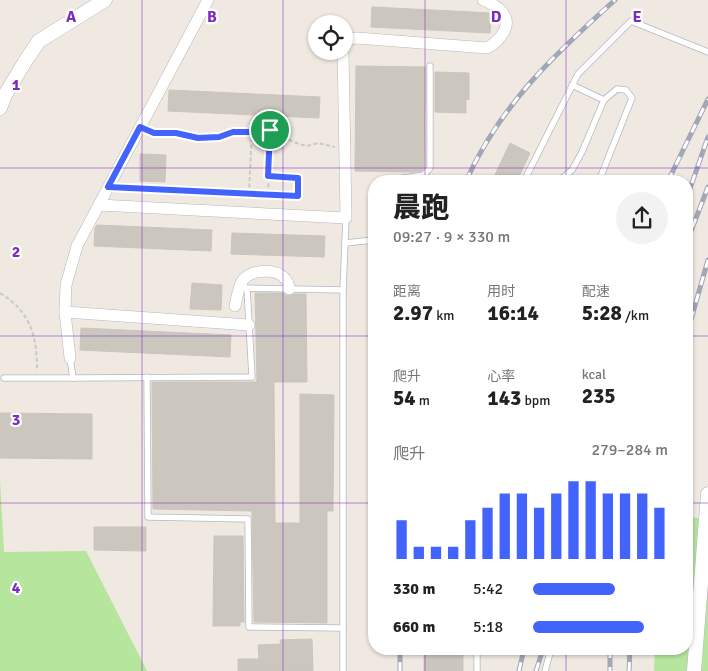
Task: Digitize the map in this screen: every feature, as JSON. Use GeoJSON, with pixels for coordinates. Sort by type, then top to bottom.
{"type":"FeatureCollection","features":[{"type":"Feature","properties":{"kind":"street"},"geometry":{"type":"LineString","coordinates":[[0,108],[5,95],[39,41],[105,0]]}},
{"type":"Feature","properties":{"kind":"street"},"geometry":{"type":"LineString","coordinates":[[70,358],[65,312],[66,284],[77,246],[208,0]]}},
{"type":"Feature","properties":{"kind":"street"},"geometry":{"type":"LineString","coordinates":[[353,38],[487,48],[496,43],[503,34],[506,24],[504,13],[494,5],[483,0]]}},
{"type":"Feature","properties":{"kind":"street"},"geometry":{"type":"LineString","coordinates":[[98,205],[346,218],[343,60]]}},
{"type":"Feature","properties":{"kind":"street"},"geometry":{"type":"LineString","coordinates":[[235,306],[243,279],[259,272],[277,272],[285,276],[289,282],[289,289]]}},
{"type":"Feature","properties":{"kind":"street"},"geometry":{"type":"LineString","coordinates":[[65,312],[249,325]]}},
{"type":"Feature","properties":{"kind":"street"},"geometry":{"type":"LineString","coordinates":[[694,671],[708,494]]}},
{"type":"Feature","properties":{"kind":"lane"},"geometry":{"type":"LineString","coordinates":[[527,175],[578,74],[631,21],[708,52]]}},
{"type":"Feature","properties":{"kind":"lane"},"geometry":{"type":"LineString","coordinates":[[424,175],[430,168],[430,66]]}},
{"type":"Feature","properties":{"kind":"lane"},"geometry":{"type":"LineString","coordinates":[[572,85],[604,100]]}},
{"type":"Feature","properties":{"kind":"lane"},"geometry":{"type":"LineString","coordinates":[[566,175],[572,170],[579,158],[604,100],[617,89],[626,90],[632,98],[601,175]]}},
{"type":"Feature","properties":{"kind":"lane"},"geometry":{"type":"LineString","coordinates":[[343,671],[343,290],[346,218]]}},
{"type":"Feature","properties":{"kind":"lane"},"geometry":{"type":"LineString","coordinates":[[344,242],[368,240]]}},
{"type":"Feature","properties":{"kind":"lane"},"geometry":{"type":"LineString","coordinates":[[4,378],[252,377],[247,288],[343,290]]}},
{"type":"Feature","properties":{"kind":"lane"},"geometry":{"type":"LineString","coordinates":[[70,358],[73,378]]}},
{"type":"Feature","properties":{"kind":"lane"},"geometry":{"type":"LineString","coordinates":[[146,377],[148,517],[248,519],[249,627],[343,628]]}},
{"type":"Feature","properties":{"kind":"lane"},"geometry":{"type":"LineString","coordinates":[[477,655],[477,671]]}},
{"type":"Feature","properties":{"kind":"lane"},"geometry":{"type":"LineString","coordinates":[[545,671],[549,655]]}},
{"type":"Feature","properties":{"kind":"path"},"geometry":{"type":"LineString","coordinates":[[140,127],[154,133],[176,133],[198,138],[219,137],[233,132],[252,132],[252,129],[270,130],[268,194]]}},
{"type":"Feature","properties":{"kind":"path"},"geometry":{"type":"LineString","coordinates":[[249,194],[252,132]]}},
{"type":"Feature","properties":{"kind":"path"},"geometry":{"type":"LineString","coordinates":[[270,135],[307,146],[318,143],[344,149]]}},
{"type":"Feature","properties":{"kind":"path"},"geometry":{"type":"LineString","coordinates":[[108,187],[298,196],[298,178],[268,176]]}},
{"type":"Feature","properties":{"kind":"path"},"geometry":{"type":"LineString","coordinates":[[0,294],[11,300],[24,313],[31,328],[36,345],[37,378]]}},
{"type":"Feature","properties":{"kind":"green space"},"geometry":{"type":"Polygon","coordinates":[[[0,480],[4,552],[86,551],[147,671],[0,671],[0,480]]]}},
{"type":"Feature","properties":{"kind":"green space"},"geometry":{"type":"Polygon","coordinates":[[[693,517],[708,520],[708,671],[654,671],[655,655],[693,655],[693,517]]]}},
{"type":"Feature","properties":{"kind":"building"},"geometry":{"type":"Polygon","coordinates":[[[372,7],[491,13],[490,33],[371,27],[372,7]]]}},
{"type":"Feature","properties":{"kind":"building"},"geometry":{"type":"Polygon","coordinates":[[[356,66],[425,67],[424,168],[422,171],[355,171],[356,66]]]}},
{"type":"Feature","properties":{"kind":"building"},"geometry":{"type":"Polygon","coordinates":[[[435,72],[469,73],[469,100],[466,99],[466,113],[435,112],[435,72]]]}},
{"type":"Feature","properties":{"kind":"building"},"geometry":{"type":"Polygon","coordinates":[[[169,90],[320,97],[319,118],[168,111],[169,90]]]}},
{"type":"Feature","properties":{"kind":"building"},"geometry":{"type":"Polygon","coordinates":[[[510,143],[530,153],[520,175],[495,175],[510,143]]]}},
{"type":"Feature","properties":{"kind":"building"},"geometry":{"type":"Polygon","coordinates":[[[140,154],[166,155],[165,182],[140,181],[140,154]]]}},
{"type":"Feature","properties":{"kind":"building"},"geometry":{"type":"Polygon","coordinates":[[[97,225],[212,230],[211,251],[94,246],[95,228],[97,225]]]}},
{"type":"Feature","properties":{"kind":"building"},"geometry":{"type":"Polygon","coordinates":[[[232,233],[325,236],[324,257],[231,254],[232,233]]]}},
{"type":"Feature","properties":{"kind":"building"},"geometry":{"type":"Polygon","coordinates":[[[192,283],[222,285],[221,310],[190,309],[192,283]]]}},
{"type":"Feature","properties":{"kind":"building"},"geometry":{"type":"Polygon","coordinates":[[[255,293],[283,293],[287,296],[306,294],[307,382],[274,382],[275,523],[300,523],[300,394],[334,395],[333,511],[327,511],[327,623],[254,622],[252,511],[153,509],[152,382],[257,382],[255,293]]]}},
{"type":"Feature","properties":{"kind":"building"},"geometry":{"type":"Polygon","coordinates":[[[81,328],[231,335],[230,357],[80,350],[81,328]]]}},
{"type":"Feature","properties":{"kind":"building"},"geometry":{"type":"Polygon","coordinates":[[[0,413],[92,414],[92,459],[0,458],[0,413]]]}},
{"type":"Feature","properties":{"kind":"building"},"geometry":{"type":"Polygon","coordinates":[[[94,527],[146,527],[146,551],[94,550],[94,527]]]}},
{"type":"Feature","properties":{"kind":"building"},"geometry":{"type":"Polygon","coordinates":[[[214,536],[243,536],[244,622],[240,622],[240,626],[213,626],[214,536]]]}},
{"type":"Feature","properties":{"kind":"building"},"geometry":{"type":"Polygon","coordinates":[[[312,639],[313,671],[238,671],[238,659],[259,659],[258,645],[281,644],[280,640],[312,639]]]}},
{"type":"Feature","properties":{"kind":"building"},"geometry":{"type":"Polygon","coordinates":[[[424,655],[463,655],[463,671],[424,671],[424,655]]]}},
{"type":"Feature","properties":{"kind":"railway"},"geometry":{"type":"LineString","coordinates":[[469,175],[495,128],[512,104],[550,61],[615,0]]}},
{"type":"Feature","properties":{"kind":"railway"},"geometry":{"type":"LineString","coordinates":[[671,175],[708,99]]}},
{"type":"Feature","properties":{"kind":"railway"},"geometry":{"type":"LineString","coordinates":[[693,180],[708,137]]}},
{"type":"Feature","properties":{"kind":"railway"},"geometry":{"type":"LineString","coordinates":[[693,226],[708,187]]}},
{"type":"Feature","properties":{"kind":"railway"},"geometry":{"type":"LineString","coordinates":[[693,312],[708,260]]}},
{"type":"Feature","properties":{"kind":"railway"},"geometry":{"type":"LineString","coordinates":[[400,655],[400,671]]}},
{"type":"Feature","properties":{"kind":"railway"},"geometry":{"type":"LineString","coordinates":[[519,671],[523,655]]}},
{"type":"Feature","properties":{"kind":"railway"},"geometry":{"type":"LineString","coordinates":[[536,671],[541,655]]}},
{"type":"Feature","properties":{"kind":"railway"},"geometry":{"type":"LineString","coordinates":[[610,655],[610,671]]}},
{"type":"Feature","properties":{"kind":"railway"},"geometry":{"type":"LineString","coordinates":[[629,671],[630,655]]}},
{"type":"Feature","properties":{"kind":"route"},"geometry":{"type":"LineString","coordinates":[[140,127],[154,133],[176,133],[205,139],[233,132],[252,132],[252,129],[270,130],[268,176],[298,178],[298,196],[108,187],[140,127]]}}]}
